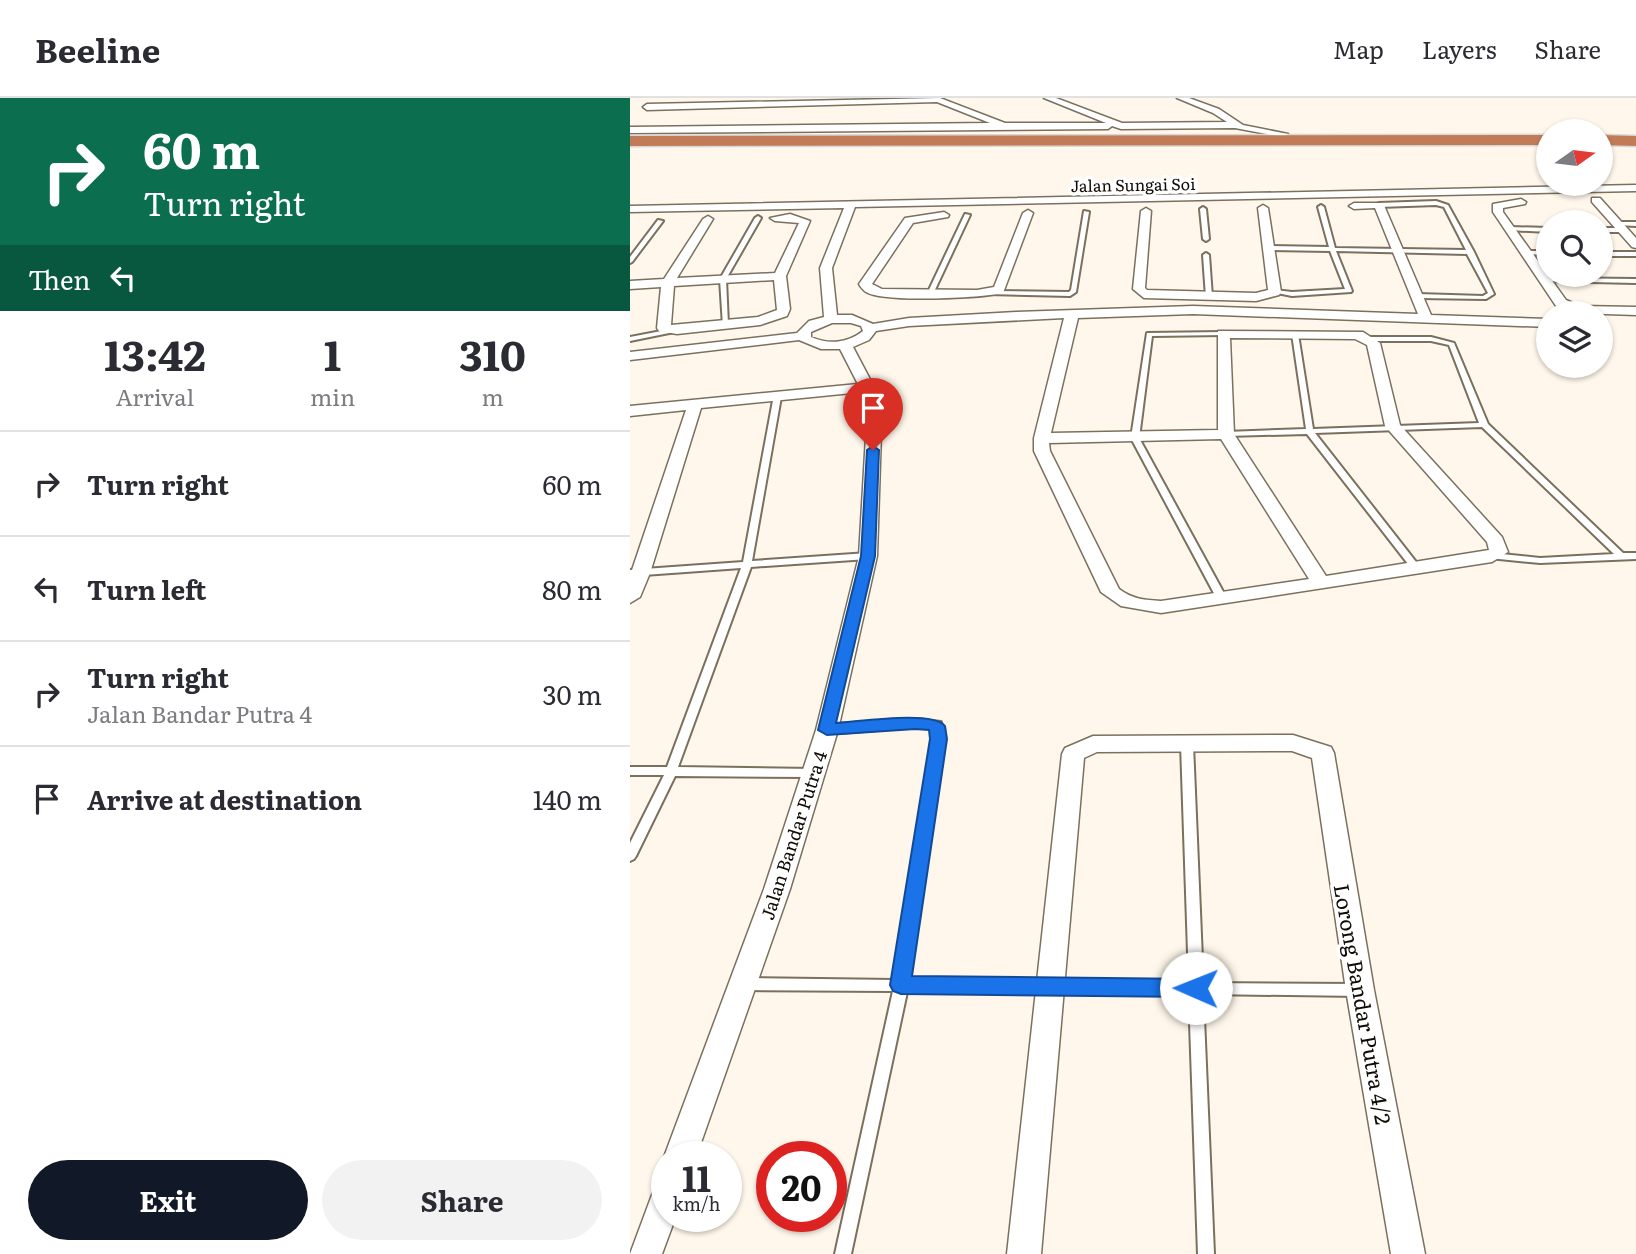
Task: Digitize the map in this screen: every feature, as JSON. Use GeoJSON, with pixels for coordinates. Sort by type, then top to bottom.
{"type":"FeatureCollection","features":[{"type":"Feature","properties":{"kind":"highway"},"geometry":{"type":"LineString","coordinates":[[631,131],[1536,137]]}},
{"type":"Feature","properties":{"kind":"highway"},"geometry":{"type":"LineString","coordinates":[[631,131],[1536,137]]}},
{"type":"Feature","properties":{"kind":"highway"},"geometry":{"type":"LineString","coordinates":[[1614,138],[1636,139]]}},
{"type":"Feature","properties":{"kind":"street"},"geometry":{"type":"LineString","coordinates":[[640,115],[655,98]]}},
{"type":"Feature","properties":{"kind":"street"},"geometry":{"type":"LineString","coordinates":[[1048,98],[1121,126]]}},
{"type":"Feature","properties":{"kind":"street"},"geometry":{"type":"LineString","coordinates":[[1181,98],[1216,111],[1239,126]]}},
{"type":"Feature","properties":{"kind":"street"},"geometry":{"type":"LineString","coordinates":[[647,107],[935,99],[1004,126]]}},
{"type":"Feature","properties":{"kind":"street"},"geometry":{"type":"LineString","coordinates":[[1202,135],[1229,132],[1239,126]]}},
{"type":"Feature","properties":{"kind":"street"},"geometry":{"type":"LineString","coordinates":[[631,131],[1239,126],[1283,134]]}},
{"type":"Feature","properties":{"kind":"street","name":"Jalan Sungai Soi"},"geometry":{"type":"LineString","coordinates":[[630,209],[1636,188]]}},
{"type":"Feature","properties":{"kind":"street"},"geometry":{"type":"LineString","coordinates":[[1536,266],[1497,206],[1504,203],[1636,199]]}},
{"type":"Feature","properties":{"kind":"street"},"geometry":{"type":"LineString","coordinates":[[1596,200],[1636,245]]}},
{"type":"Feature","properties":{"kind":"street"},"geometry":{"type":"LineString","coordinates":[[831,319],[826,268],[852,204]]}},
{"type":"Feature","properties":{"kind":"street"},"geometry":{"type":"LineString","coordinates":[[1198,210],[1379,205],[1400,250],[1426,319]]}},
{"type":"Feature","properties":{"kind":"street"},"geometry":{"type":"LineString","coordinates":[[1146,211],[1139,289],[1144,294],[1256,297],[1275,292],[1263,208]]}},
{"type":"Feature","properties":{"kind":"street"},"geometry":{"type":"LineString","coordinates":[[981,215],[930,216],[909,220],[865,284],[871,290],[882,293],[990,293],[999,290],[1028,213]]}},
{"type":"Feature","properties":{"kind":"street"},"geometry":{"type":"LineString","coordinates":[[630,222],[708,219],[758,218],[802,219],[805,224],[780,276],[784,309],[770,319],[677,330],[664,328],[668,283],[708,219]]}},
{"type":"Feature","properties":{"kind":"street"},"geometry":{"type":"LineString","coordinates":[[630,285],[780,276]]}},
{"type":"Feature","properties":{"kind":"street"},"geometry":{"type":"LineString","coordinates":[[1551,287],[1562,303],[1578,310],[1636,311]]}},
{"type":"Feature","properties":{"kind":"street"},"geometry":{"type":"LineString","coordinates":[[870,328],[909,322],[1193,310],[1536,323]]}},
{"type":"Feature","properties":{"kind":"street"},"geometry":{"type":"LineString","coordinates":[[1072,314],[1042,438],[1042,451],[1111,593],[1121,601],[1138,606],[1161,607],[1492,556],[1499,552],[1496,541],[1393,426],[1370,339],[1358,335],[1225,334],[1226,433],[1320,581]]}},
{"type":"Feature","properties":{"kind":"street"},"geometry":{"type":"LineString","coordinates":[[803,336],[808,327],[831,319],[852,319],[867,324],[870,328]]}},
{"type":"Feature","properties":{"kind":"street"},"geometry":{"type":"LineString","coordinates":[[1613,325],[1624,325]]}},
{"type":"Feature","properties":{"kind":"street"},"geometry":{"type":"LineString","coordinates":[[630,356],[803,336],[818,345],[845,345],[866,336],[870,328]]}},
{"type":"Feature","properties":{"kind":"street","name":"Jalan Bandar Putra 4"},"geometry":{"type":"LineString","coordinates":[[686,1141],[777,889],[827,730],[868,556],[875,402],[845,345]]}},
{"type":"Feature","properties":{"kind":"street"},"geometry":{"type":"LineString","coordinates":[[630,411],[868,387]]}},
{"type":"Feature","properties":{"kind":"street"},"geometry":{"type":"LineString","coordinates":[[630,597],[695,405]]}},
{"type":"Feature","properties":{"kind":"street"},"geometry":{"type":"LineString","coordinates":[[1042,438],[1135,438],[1226,433]]}},
{"type":"Feature","properties":{"kind":"street","name":"Lorong Bandar Putra 4/2"},"geometry":{"type":"LineString","coordinates":[[1187,744],[1293,743],[1323,753],[1360,990],[1408,1254]]}},
{"type":"Feature","properties":{"kind":"street"},"geometry":{"type":"LineString","coordinates":[[1024,1254],[1073,754],[1093,744],[1187,744]]}},
{"type":"Feature","properties":{"kind":"street"},"geometry":{"type":"LineString","coordinates":[[642,1252],[651,1231]]}},
{"type":"Feature","properties":{"kind":"lane"},"geometry":{"type":"LineString","coordinates":[[1379,205],[1436,203],[1446,206],[1491,294],[1418,296]]}},
{"type":"Feature","properties":{"kind":"lane"},"geometry":{"type":"LineString","coordinates":[[1275,292],[1349,292],[1332,249],[1321,207]]}},
{"type":"Feature","properties":{"kind":"lane"},"geometry":{"type":"LineString","coordinates":[[1198,210],[1206,239]]}},
{"type":"Feature","properties":{"kind":"lane"},"geometry":{"type":"LineString","coordinates":[[990,293],[1070,294],[1074,291],[1086,212]]}},
{"type":"Feature","properties":{"kind":"lane"},"geometry":{"type":"LineString","coordinates":[[929,294],[967,215]]}},
{"type":"Feature","properties":{"kind":"lane"},"geometry":{"type":"LineString","coordinates":[[725,324],[723,279],[758,218]]}},
{"type":"Feature","properties":{"kind":"lane"},"geometry":{"type":"LineString","coordinates":[[630,261],[660,221]]}},
{"type":"Feature","properties":{"kind":"lane"},"geometry":{"type":"LineString","coordinates":[[1613,228],[1636,224]]}},
{"type":"Feature","properties":{"kind":"lane"},"geometry":{"type":"LineString","coordinates":[[1510,229],[1536,230]]}},
{"type":"Feature","properties":{"kind":"lane"},"geometry":{"type":"LineString","coordinates":[[1270,248],[1471,252]]}},
{"type":"Feature","properties":{"kind":"lane"},"geometry":{"type":"LineString","coordinates":[[1527,253],[1536,253]]}},
{"type":"Feature","properties":{"kind":"lane"},"geometry":{"type":"LineString","coordinates":[[1613,254],[1636,254]]}},
{"type":"Feature","properties":{"kind":"lane"},"geometry":{"type":"LineString","coordinates":[[1206,255],[1209,297]]}},
{"type":"Feature","properties":{"kind":"lane"},"geometry":{"type":"LineString","coordinates":[[1613,281],[1636,281]]}},
{"type":"Feature","properties":{"kind":"lane"},"geometry":{"type":"LineString","coordinates":[[630,339],[677,330]]}},
{"type":"Feature","properties":{"kind":"lane"},"geometry":{"type":"LineString","coordinates":[[1221,597],[1135,438],[1149,334],[1225,334]]}},
{"type":"Feature","properties":{"kind":"lane"},"geometry":{"type":"LineString","coordinates":[[1295,334],[1310,432],[1415,567]]}},
{"type":"Feature","properties":{"kind":"lane"},"geometry":{"type":"LineString","coordinates":[[1370,339],[1431,339],[1452,344],[1484,425],[1621,556]]}},
{"type":"Feature","properties":{"kind":"lane"},"geometry":{"type":"LineString","coordinates":[[630,856],[671,772],[747,565],[777,397]]}},
{"type":"Feature","properties":{"kind":"lane"},"geometry":{"type":"LineString","coordinates":[[1226,433],[1484,425]]}},
{"type":"Feature","properties":{"kind":"lane"},"geometry":{"type":"LineString","coordinates":[[636,573],[868,556]]}},
{"type":"Feature","properties":{"kind":"lane"},"geometry":{"type":"LineString","coordinates":[[1492,556],[1533,562],[1559,562],[1636,556]]}},
{"type":"Feature","properties":{"kind":"lane"},"geometry":{"type":"LineString","coordinates":[[827,730],[915,723],[937,726],[939,739],[901,985],[843,1254]]}},
{"type":"Feature","properties":{"kind":"lane"},"geometry":{"type":"LineString","coordinates":[[1187,744],[1206,1254]]}},
{"type":"Feature","properties":{"kind":"lane"},"geometry":{"type":"LineString","coordinates":[[630,772],[813,773]]}},
{"type":"Feature","properties":{"kind":"lane"},"geometry":{"type":"LineString","coordinates":[[742,984],[1360,990]]}},
{"type":"Feature","properties":{"kind":"route"},"geometry":{"type":"LineString","coordinates":[[873,450],[868,556],[827,730],[915,723],[937,726],[939,739],[901,985],[1196,988]]}}]}
